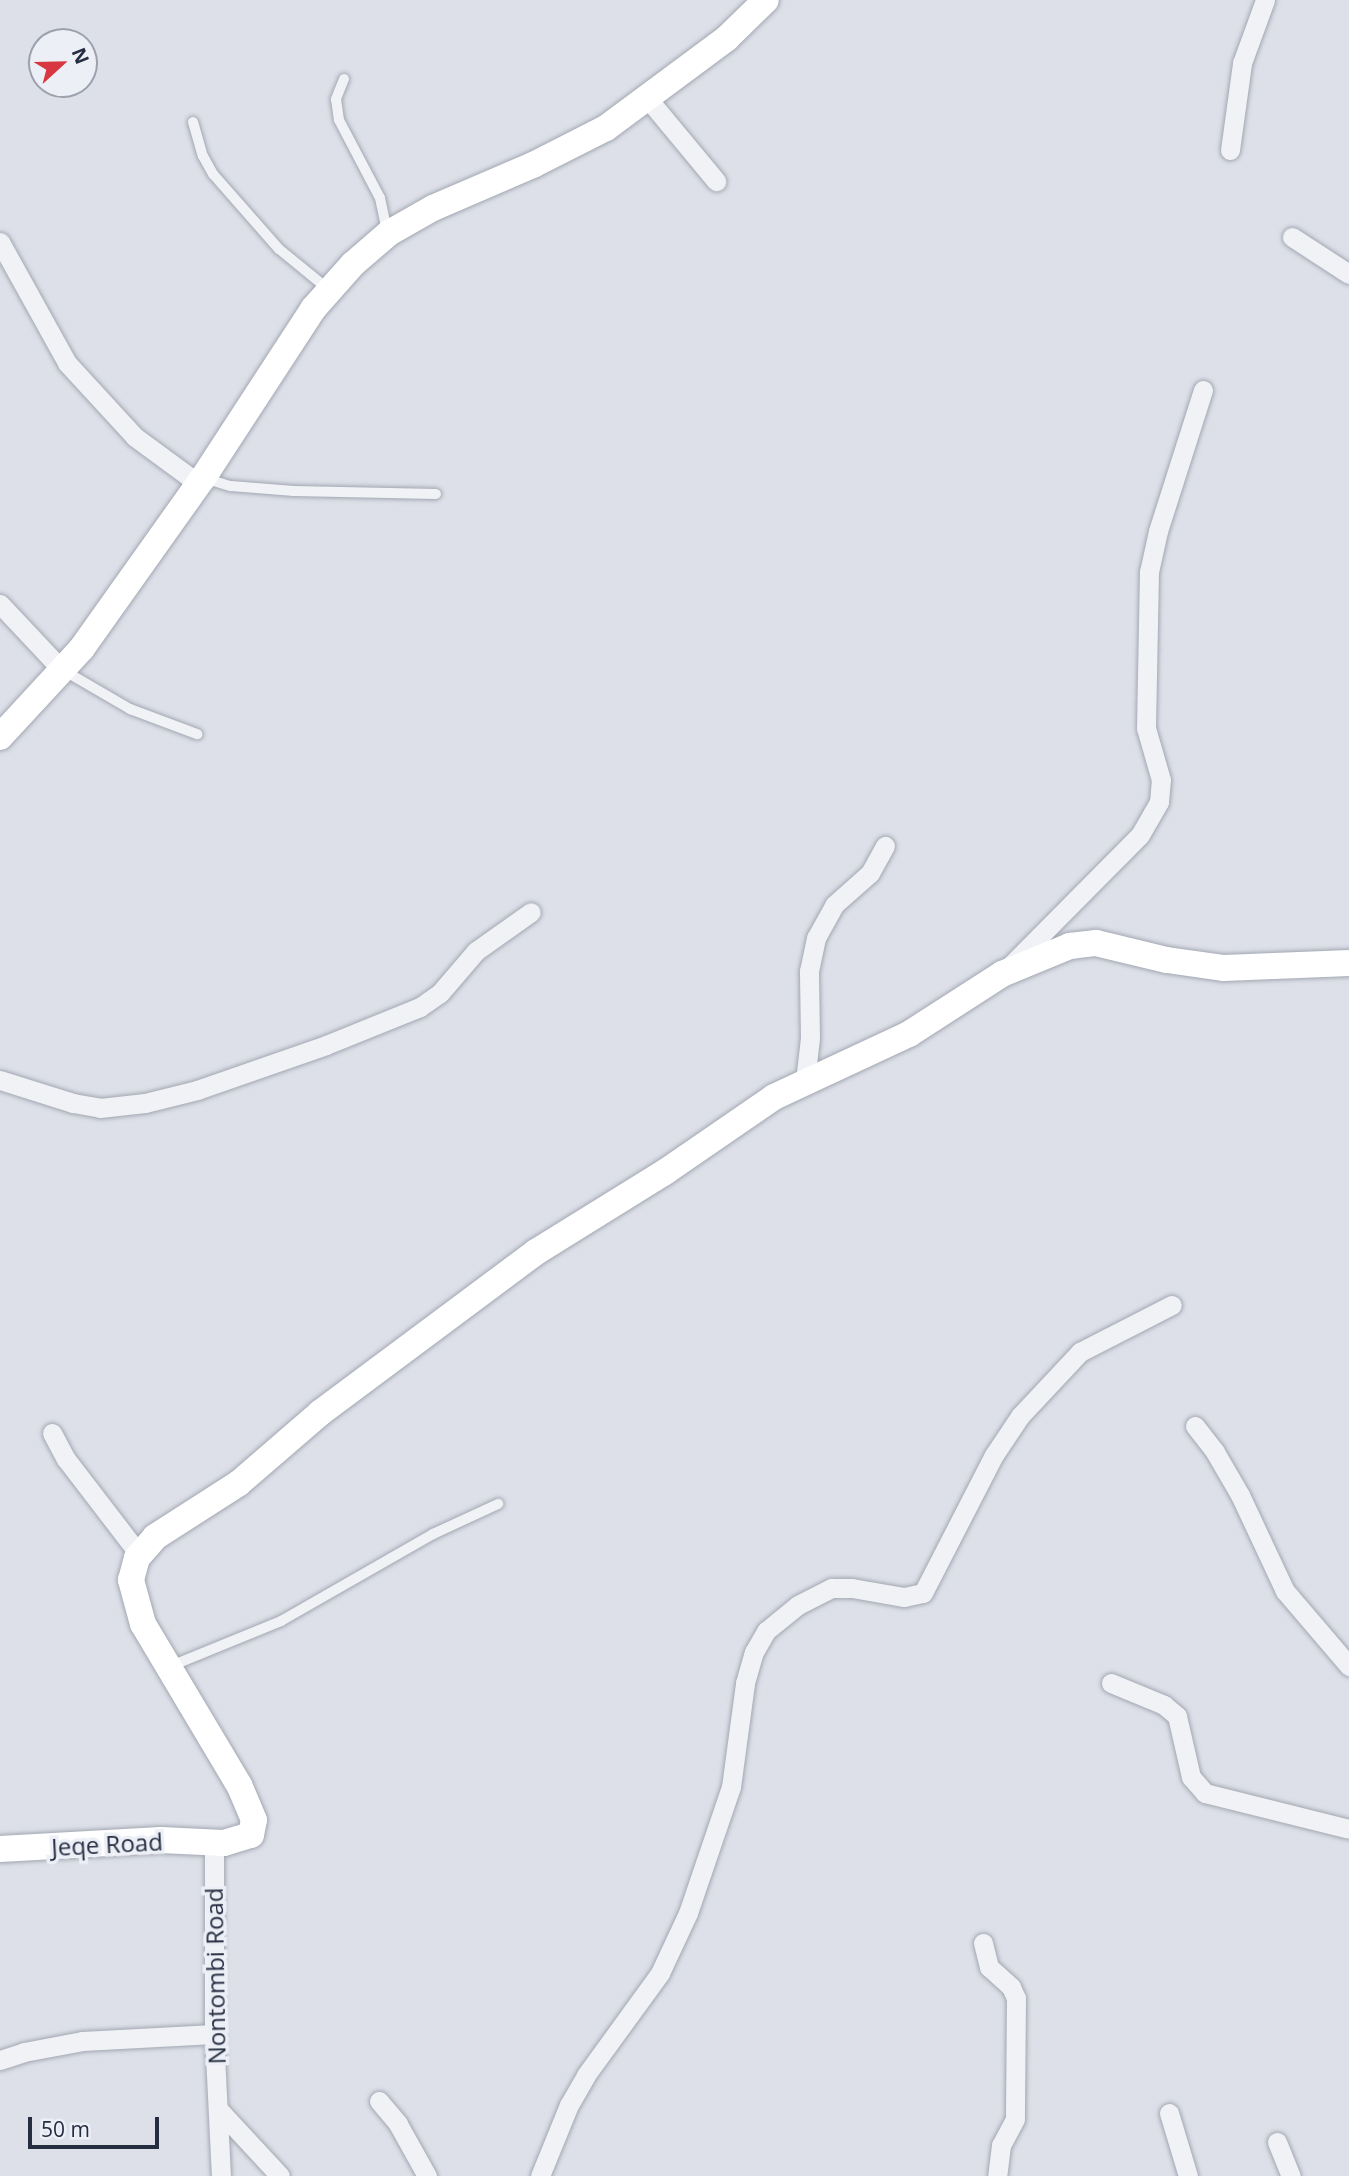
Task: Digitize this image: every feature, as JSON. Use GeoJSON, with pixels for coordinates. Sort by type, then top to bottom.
{"type":"FeatureCollection","features":[{"type":"Feature","properties":{"kind":"street"},"geometry":{"type":"LineString","coordinates":[[0,737],[82,648],[201,481],[328,289],[387,235],[433,208],[606,128],[727,38],[766,0]]}},
{"type":"Feature","properties":{"kind":"street"},"geometry":{"type":"LineString","coordinates":[[1230,149],[1242,64],[1265,0]]}},
{"type":"Feature","properties":{"kind":"street"},"geometry":{"type":"LineString","coordinates":[[648,99],[716,181]]}},
{"type":"Feature","properties":{"kind":"street"},"geometry":{"type":"LineString","coordinates":[[1292,237],[1349,274]]}},
{"type":"Feature","properties":{"kind":"street"},"geometry":{"type":"LineString","coordinates":[[0,242],[67,363],[135,437],[201,481]]}},
{"type":"Feature","properties":{"kind":"street"},"geometry":{"type":"LineString","coordinates":[[1002,974],[1140,835],[1159,802],[1161,780],[1146,728],[1149,572],[1158,531],[1203,390]]}},
{"type":"Feature","properties":{"kind":"street"},"geometry":{"type":"LineString","coordinates":[[0,604],[62,670]]}},
{"type":"Feature","properties":{"kind":"street"},"geometry":{"type":"LineString","coordinates":[[805,1081],[810,1038],[808,978],[816,938],[834,905],[870,873],[886,846]]}},
{"type":"Feature","properties":{"kind":"street"},"geometry":{"type":"LineString","coordinates":[[0,1080],[73,1103],[100,1108],[145,1103],[197,1090],[326,1045],[420,1007],[440,993],[476,951],[531,912]]}},
{"type":"Feature","properties":{"kind":"street"},"geometry":{"type":"LineString","coordinates":[[167,1668],[135,1603],[132,1574],[139,1554],[155,1537],[239,1483],[320,1413],[536,1252],[665,1172],[774,1097],[909,1034],[1002,974],[1045,955],[1083,943],[1224,968],[1349,963]]}},
{"type":"Feature","properties":{"kind":"street"},"geometry":{"type":"LineString","coordinates":[[540,2176],[569,2105],[586,2075],[660,1973],[684,1923],[731,1787],[743,1693],[754,1652],[766,1631],[798,1605],[832,1588],[852,1588],[904,1597],[923,1593],[993,1455],[1020,1416],[1080,1352],[1172,1305]]}},
{"type":"Feature","properties":{"kind":"street"},"geometry":{"type":"LineString","coordinates":[[1195,1426],[1215,1452],[1240,1495],[1285,1591],[1349,1666]]}},
{"type":"Feature","properties":{"kind":"street"},"geometry":{"type":"LineString","coordinates":[[52,1433],[66,1459],[139,1554]]}},
{"type":"Feature","properties":{"kind":"street","name":"Jeqe Road"},"geometry":{"type":"LineString","coordinates":[[0,1849],[161,1840],[214,1843],[248,1836],[254,1829],[254,1820],[239,1785],[167,1668]]}},
{"type":"Feature","properties":{"kind":"street"},"geometry":{"type":"LineString","coordinates":[[1111,1683],[1164,1705],[1177,1716],[1191,1777],[1205,1793],[1349,1829]]}},
{"type":"Feature","properties":{"kind":"street","name":"Nontombi Road"},"geometry":{"type":"LineString","coordinates":[[214,1843],[214,2034],[221,2176]]}},
{"type":"Feature","properties":{"kind":"street"},"geometry":{"type":"LineString","coordinates":[[984,1943],[989,1967],[1011,1987],[1016,1998],[1015,2116],[1001,2145],[997,2176]]}},
{"type":"Feature","properties":{"kind":"street"},"geometry":{"type":"LineString","coordinates":[[0,2060],[24,2052],[82,2041],[214,2034]]}},
{"type":"Feature","properties":{"kind":"street"},"geometry":{"type":"LineString","coordinates":[[379,2101],[398,2124],[427,2176]]}},
{"type":"Feature","properties":{"kind":"street"},"geometry":{"type":"LineString","coordinates":[[218,2109],[280,2176]]}},
{"type":"Feature","properties":{"kind":"street"},"geometry":{"type":"LineString","coordinates":[[1169,2113],[1188,2176]]}},
{"type":"Feature","properties":{"kind":"street"},"geometry":{"type":"LineString","coordinates":[[1277,2143],[1291,2176]]}},
{"type":"Feature","properties":{"kind":"lane"},"geometry":{"type":"LineString","coordinates":[[344,79],[336,99],[339,120],[380,198],[387,235]]}},
{"type":"Feature","properties":{"kind":"lane"},"geometry":{"type":"LineString","coordinates":[[193,122],[203,156],[213,174],[279,249],[328,289]]}},
{"type":"Feature","properties":{"kind":"lane"},"geometry":{"type":"LineString","coordinates":[[201,481],[294,491],[436,494]]}},
{"type":"Feature","properties":{"kind":"lane"},"geometry":{"type":"LineString","coordinates":[[62,670],[130,709],[197,734]]}},
{"type":"Feature","properties":{"kind":"lane"},"geometry":{"type":"LineString","coordinates":[[167,1668],[293,1615],[433,1534],[498,1504]]}}]}
